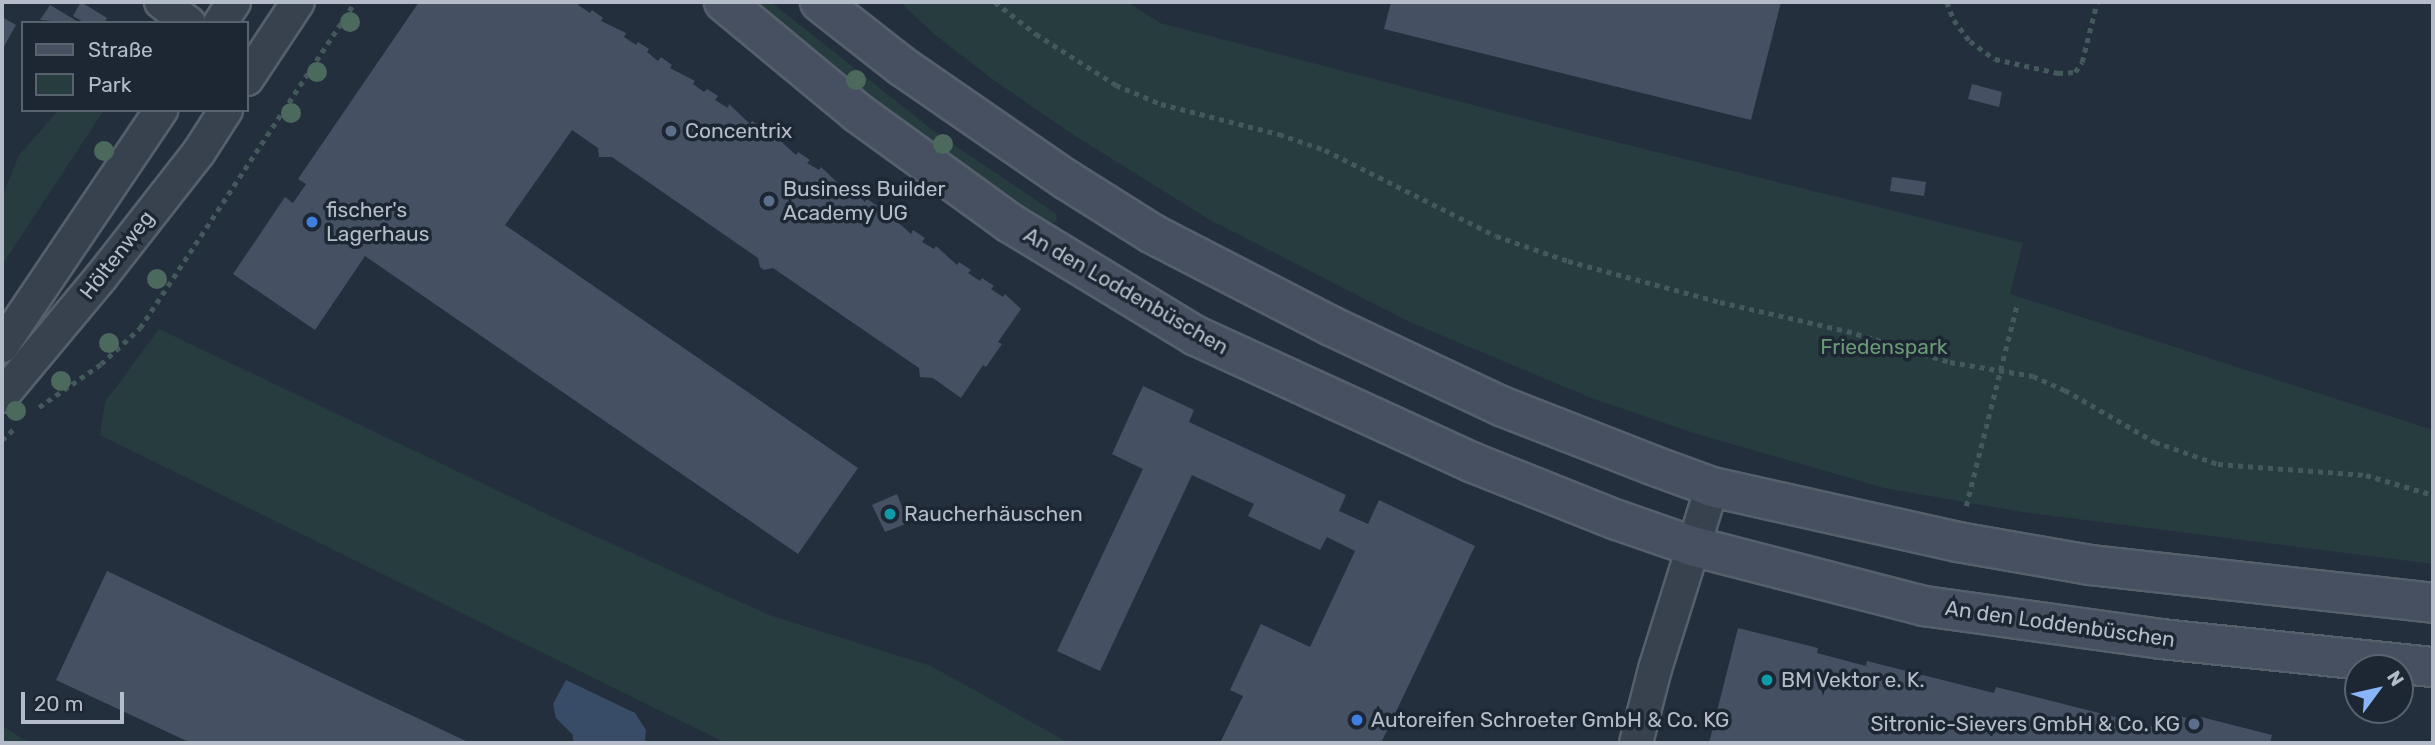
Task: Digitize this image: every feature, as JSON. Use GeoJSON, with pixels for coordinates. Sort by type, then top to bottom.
{"type":"FeatureCollection","features":[{"type":"Feature","properties":{"kind":"main road","name":"An den Loddenbüschen"},"geometry":{"type":"LineString","coordinates":[[724,2],[858,113],[1010,223],[1196,336],[1471,462],[1692,546],[1924,606],[2161,639],[2236,644],[2433,667]]}},
{"type":"Feature","properties":{"kind":"main road"},"geometry":{"type":"LineString","coordinates":[[820,2],[903,67],[1067,180],[1151,233],[1331,326],[1501,406],[1712,487],[1958,542],[2077,562],[2433,603]]}},
{"type":"Feature","properties":{"kind":"street"},"geometry":{"type":"LineString","coordinates":[[161,2],[186,21]]}},
{"type":"Feature","properties":{"kind":"street"},"geometry":{"type":"LineString","coordinates":[[221,21],[234,2]]}},
{"type":"Feature","properties":{"kind":"street"},"geometry":{"type":"LineString","coordinates":[[249,70],[298,2]]}},
{"type":"Feature","properties":{"kind":"street","name":"Höltenweg"},"geometry":{"type":"LineString","coordinates":[[2,346],[160,112]]}},
{"type":"Feature","properties":{"kind":"street","name":"Höltenweg"},"geometry":{"type":"LineString","coordinates":[[2,396],[102,276],[199,152],[225,112]]}},
{"type":"Feature","properties":{"kind":"street"},"geometry":{"type":"LineString","coordinates":[[1636,743],[1655,669],[1712,487]]}},
{"type":"Feature","properties":{"kind":"path"},"geometry":{"type":"LineString","coordinates":[[30,414],[101,364],[139,328],[355,2]]}},
{"type":"Feature","properties":{"kind":"path"},"geometry":{"type":"LineString","coordinates":[[995,2],[1036,34],[1116,85],[1161,104],[1279,134],[1325,150],[1496,236],[1648,284],[1847,331],[1950,362],[2044,381],[2155,442],[2207,460],[2297,472],[2366,475],[2433,495]]}},
{"type":"Feature","properties":{"kind":"path"},"geometry":{"type":"LineString","coordinates":[[1947,2],[1954,20],[1970,41],[1995,59],[2058,73],[2075,72],[2082,62],[2098,2]]}},
{"type":"Feature","properties":{"kind":"path"},"geometry":{"type":"LineString","coordinates":[[1962,517],[2017,305]]}},
{"type":"Feature","properties":{"kind":"path"},"geometry":{"type":"LineString","coordinates":[[2,440],[19,423]]}},
{"type":"Feature","properties":{"kind":"green space"},"geometry":{"type":"Polygon","coordinates":[[[754,2],[771,2],[935,132],[1056,214],[1057,222],[1050,223],[983,179],[890,112],[754,2]]]}},
{"type":"Feature","properties":{"kind":"green space","name":"Friedenspark"},"geometry":{"type":"Polygon","coordinates":[[[900,2],[1127,2],[1160,23],[1576,132],[2023,243],[2010,294],[2433,430],[2433,564],[2022,512],[1884,488],[1694,433],[1591,398],[1410,322],[1210,220],[1072,134],[995,81],[935,35],[900,2]]]}},
{"type":"Feature","properties":{"kind":"green space"},"geometry":{"type":"Polygon","coordinates":[[[57,112],[103,112],[2,265],[2,198],[19,155],[57,112]]]}},
{"type":"Feature","properties":{"kind":"green space"},"geometry":{"type":"Polygon","coordinates":[[[159,329],[555,518],[769,615],[931,666],[1069,743],[726,743],[100,435],[105,402],[159,329]]]}},
{"type":"Feature","properties":{"kind":"green space"},"geometry":{"type":"Polygon","coordinates":[[[2,726],[30,743],[2,743],[2,726]]]}},
{"type":"Feature","properties":{"kind":"water"},"geometry":{"type":"Polygon","coordinates":[[[566,680],[635,713],[646,730],[645,743],[573,743],[573,735],[556,718],[553,704],[566,680]]]}},
{"type":"Feature","properties":{"kind":"building"},"geometry":{"type":"Polygon","coordinates":[[[81,2],[107,18],[105,21],[82,21],[73,16],[81,2]]]}},
{"type":"Feature","properties":{"kind":"building"},"geometry":{"type":"Polygon","coordinates":[[[419,2],[580,2],[578,5],[603,18],[601,21],[626,33],[624,37],[649,49],[647,52],[658,61],[661,57],[672,65],[670,68],[695,81],[693,84],[704,92],[707,89],[718,96],[715,100],[728,108],[729,104],[750,124],[752,121],[764,128],[761,131],[773,139],[775,136],[796,155],[798,152],[810,160],[807,163],[819,170],[821,167],[842,187],[844,183],[865,202],[867,199],[879,207],[877,210],[888,218],[890,215],[911,234],[913,230],[925,238],[922,242],[934,249],[936,246],[957,265],[959,262],[971,270],[968,273],[994,286],[991,289],[1003,297],[1005,294],[1021,309],[998,342],[1002,344],[986,367],[983,365],[961,398],[933,378],[920,377],[919,368],[773,268],[764,270],[760,267],[758,258],[612,157],[599,157],[598,148],[572,130],[505,225],[858,468],[798,554],[365,256],[315,330],[233,274],[285,197],[293,203],[306,184],[298,179],[419,2]]]}},
{"type":"Feature","properties":{"kind":"building"},"geometry":{"type":"Polygon","coordinates":[[[1391,2],[1781,2],[1751,120],[1384,29],[1391,2]]]}},
{"type":"Feature","properties":{"kind":"building"},"geometry":{"type":"Polygon","coordinates":[[[50,5],[77,21],[52,21],[40,20],[50,5]]]}},
{"type":"Feature","properties":{"kind":"building"},"geometry":{"type":"Polygon","coordinates":[[[2,17],[16,25],[2,50],[2,17]]]}},
{"type":"Feature","properties":{"kind":"building"},"geometry":{"type":"Polygon","coordinates":[[[1972,84],[2002,92],[1999,107],[1968,99],[1972,84]]]}},
{"type":"Feature","properties":{"kind":"building"},"geometry":{"type":"Polygon","coordinates":[[[1892,177],[1926,182],[1924,196],[1890,191],[1892,177]]]}},
{"type":"Feature","properties":{"kind":"building"},"geometry":{"type":"Polygon","coordinates":[[[1143,386],[1194,410],[1189,422],[1346,495],[1339,511],[1368,524],[1379,500],[1475,546],[1381,743],[1220,743],[1243,696],[1230,690],[1261,624],[1310,647],[1355,551],[1327,537],[1320,550],[1248,516],[1254,504],[1192,475],[1100,671],[1057,651],[1143,469],[1112,454],[1143,386]]]}},
{"type":"Feature","properties":{"kind":"building","name":"Raucherhäuschen"},"geometry":{"type":"Polygon","coordinates":[[[897,494],[908,523],[885,532],[872,505],[897,494]]]}},
{"type":"Feature","properties":{"kind":"building"},"geometry":{"type":"Polygon","coordinates":[[[107,571],[470,743],[191,743],[56,680],[107,571]]]}},
{"type":"Feature","properties":{"kind":"building"},"geometry":{"type":"Polygon","coordinates":[[[1738,628],[1818,648],[1817,653],[1866,666],[1867,661],[1994,693],[1996,687],[2158,728],[2162,712],[2195,720],[2197,716],[2272,735],[2270,743],[1709,743],[1738,628]]]}},
{"type":"Feature","properties":{"kind":"place","name":"Concentrix"},"geometry":{"type":"Point","coordinates":[671,131]}},
{"type":"Feature","properties":{"kind":"place","name":"Business Builder Academy UG"},"geometry":{"type":"Point","coordinates":[769,201]}},
{"type":"Feature","properties":{"kind":"place","name":"fischer's Lagerhaus"},"geometry":{"type":"Point","coordinates":[312,222]}},
{"type":"Feature","properties":{"kind":"place","name":"Raucherhäuschen"},"geometry":{"type":"Point","coordinates":[890,514]}},
{"type":"Feature","properties":{"kind":"place","name":"BM Vektor e. K."},"geometry":{"type":"Point","coordinates":[1767,680]}},
{"type":"Feature","properties":{"kind":"place","name":"Autoreifen Schroeter GmbH & Co. KG"},"geometry":{"type":"Point","coordinates":[1357,720]}},
{"type":"Feature","properties":{"kind":"place","name":"Sitronic-Sievers GmbH & Co. KG"},"geometry":{"type":"Point","coordinates":[2194,724]}}]}
